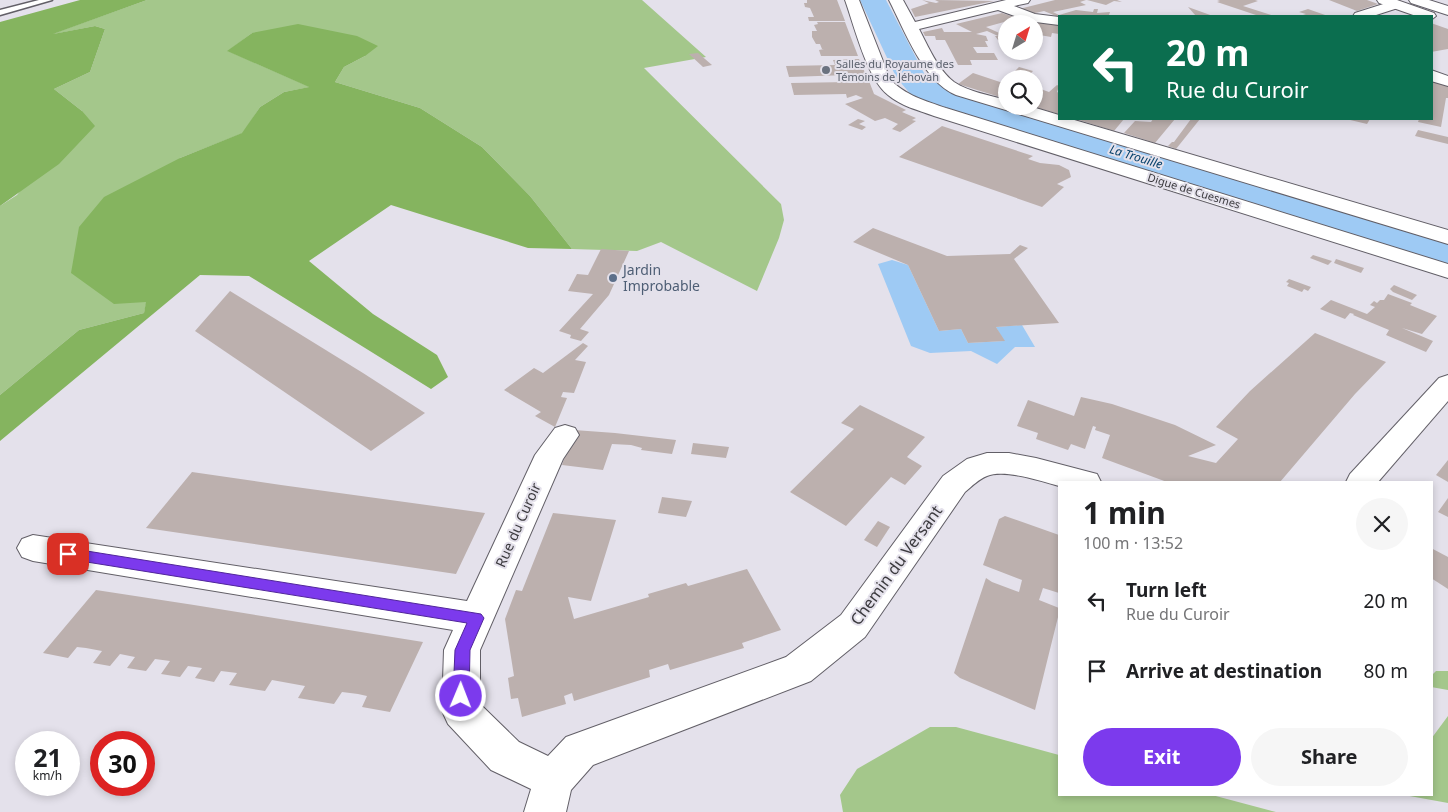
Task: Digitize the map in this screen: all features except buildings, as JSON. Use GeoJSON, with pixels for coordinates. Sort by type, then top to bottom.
{"type":"FeatureCollection","features":[{"type":"Feature","properties":{"kind":"main road","name":"Digue de Cuesmes"},"geometry":{"type":"LineString","coordinates":[[852,0],[882,80],[889,90],[914,103],[1448,271]]}},
{"type":"Feature","properties":{"kind":"main road"},"geometry":{"type":"LineString","coordinates":[[896,0],[940,77],[947,84],[965,93],[998,103]]}},
{"type":"Feature","properties":{"kind":"main road"},"geometry":{"type":"LineString","coordinates":[[910,27],[1023,0]]}},
{"type":"Feature","properties":{"kind":"main road"},"geometry":{"type":"LineString","coordinates":[[1416,0],[1448,11]]}},
{"type":"Feature","properties":{"kind":"main road"},"geometry":{"type":"LineString","coordinates":[[1362,15],[1390,2],[1425,15]]}},
{"type":"Feature","properties":{"kind":"main road"},"geometry":{"type":"LineString","coordinates":[[1000,6],[1033,18],[1058,21]]}},
{"type":"Feature","properties":{"kind":"main road"},"geometry":{"type":"LineString","coordinates":[[1433,18],[1448,23]]}},
{"type":"Feature","properties":{"kind":"main road"},"geometry":{"type":"LineString","coordinates":[[1433,76],[1448,80]]}},
{"type":"Feature","properties":{"kind":"main road"},"geometry":{"type":"LineString","coordinates":[[1040,115],[1448,237]]}},
{"type":"Feature","properties":{"kind":"main road"},"geometry":{"type":"LineString","coordinates":[[1362,481],[1448,384]]}},
{"type":"Feature","properties":{"kind":"main road","name":"Rue du Curoir"},"geometry":{"type":"LineString","coordinates":[[549,795],[505,756],[461,712],[462,650],[550,455],[565,435]]}},
{"type":"Feature","properties":{"kind":"main road","name":"Chemin du Versant"},"geometry":{"type":"LineString","coordinates":[[549,795],[580,751],[798,669],[853,626],[954,484],[970,471],[987,464],[1016,465],[1082,481]]}},
{"type":"Feature","properties":{"kind":"main road"},"geometry":{"type":"LineString","coordinates":[[33,548],[476,618]]}},
{"type":"Feature","properties":{"kind":"lane"},"geometry":{"type":"LineString","coordinates":[[0,13],[48,0]]}},
{"type":"Feature","properties":{"kind":"green space"},"geometry":{"type":"Polygon","coordinates":[[[80,0],[147,0],[53,34],[95,26],[105,29],[90,72],[54,89],[82,111],[95,126],[59,164],[0,206],[0,22],[80,0]]]}},
{"type":"Feature","properties":{"kind":"green space"},"geometry":{"type":"Polygon","coordinates":[[[147,0],[642,0],[706,57],[644,68],[781,204],[784,220],[779,238],[757,291],[661,242],[637,251],[572,249],[530,196],[482,147],[420,108],[335,82],[344,67],[365,56],[252,33],[228,51],[310,87],[284,92],[260,107],[243,133],[180,158],[144,313],[79,330],[0,395],[0,206],[17,195],[82,111],[54,89],[90,72],[105,29],[95,26],[49,35],[147,0]]]}},
{"type":"Feature","properties":{"kind":"green space"},"geometry":{"type":"Polygon","coordinates":[[[298,24],[357,36],[378,46],[365,56],[344,67],[335,82],[420,108],[482,147],[530,196],[572,249],[528,248],[391,205],[309,261],[373,314],[437,355],[448,377],[431,389],[249,276],[200,275],[0,441],[0,395],[79,330],[144,313],[146,302],[114,304],[71,273],[79,227],[104,197],[180,158],[242,133],[260,107],[284,92],[309,87],[227,51],[252,33],[298,24]]]}},
{"type":"Feature","properties":{"kind":"green space"},"geometry":{"type":"Polygon","coordinates":[[[1436,671],[1448,671],[1448,690],[1433,687],[1433,674],[1436,671]]]}},
{"type":"Feature","properties":{"kind":"green space"},"geometry":{"type":"Polygon","coordinates":[[[1448,716],[1448,803],[1410,796],[1433,796],[1433,736],[1448,716]]]}},
{"type":"Feature","properties":{"kind":"green space"},"geometry":{"type":"Polygon","coordinates":[[[930,727],[956,727],[1058,755],[1058,796],[1216,796],[1276,812],[843,812],[840,795],[857,769],[930,727]]]}},
{"type":"Feature","properties":{"kind":"water"},"geometry":{"type":"Polygon","coordinates":[[[892,260],[908,265],[939,331],[961,329],[968,343],[1004,341],[996,327],[1022,325],[1035,347],[1015,347],[997,364],[971,351],[930,353],[911,346],[878,264],[892,260]]]}},
{"type":"Feature","properties":{"kind":"waterway","name":"La Trouille"},"geometry":{"type":"LineString","coordinates":[[873,0],[911,77],[923,89],[936,95],[1448,253]]}},
{"type":"Feature","properties":{"kind":"place","name":"Salles du Royaume des Témoins de Jéhovah"},"geometry":{"type":"Point","coordinates":[826,70]}},
{"type":"Feature","properties":{"kind":"place","name":"Jardin Improbable"},"geometry":{"type":"Point","coordinates":[613,278]}},
{"type":"Feature","properties":{"kind":"route"},"geometry":{"type":"LineString","coordinates":[[68,554],[476,618],[462,650],[461,696]]}}]}
